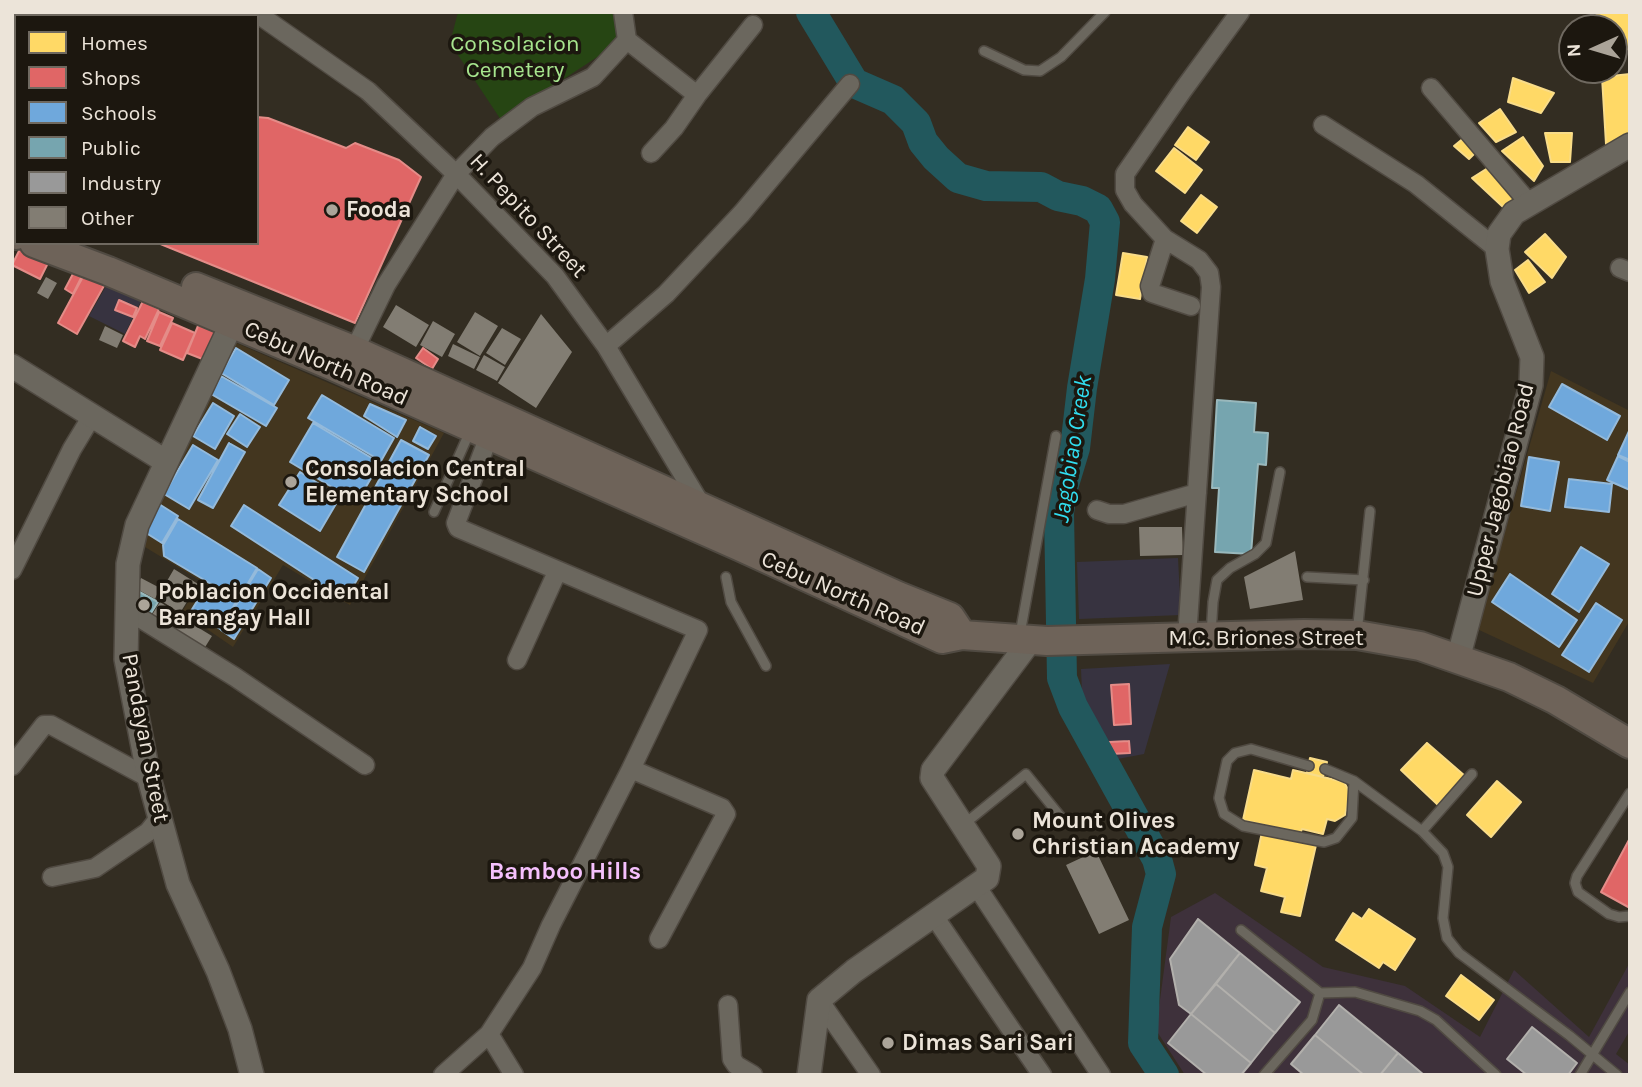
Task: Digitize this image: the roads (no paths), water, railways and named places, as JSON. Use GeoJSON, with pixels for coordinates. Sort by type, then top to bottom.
{"type":"FeatureCollection","features":[{"type":"Feature","properties":{"kind":"main road","name":"Cebu North Road"},"geometry":{"type":"LineString","coordinates":[[39,245],[232,323],[349,361],[480,431],[942,639],[962,635],[950,617],[703,508],[349,361],[91,245]]}},
{"type":"Feature","properties":{"kind":"main road","name":"M.C. Briones Street"},"geometry":{"type":"LineString","coordinates":[[962,635],[1042,641],[1357,635],[1420,646],[1509,677],[1626,739]]}},
{"type":"Feature","properties":{"kind":"street"},"geometry":{"type":"LineString","coordinates":[[624,12],[627,40],[697,95]]}},
{"type":"Feature","properties":{"kind":"street"},"geometry":{"type":"LineString","coordinates":[[1199,637],[1197,493],[1211,287],[1209,273],[1199,260],[1165,239],[1133,204],[1125,190],[1125,174],[1240,12]]}},
{"type":"Feature","properties":{"kind":"street","name":"H. Pepito Street"},"geometry":{"type":"LineString","coordinates":[[259,15],[368,91],[456,174],[555,276],[606,346],[703,508]]}},
{"type":"Feature","properties":{"kind":"street"},"geometry":{"type":"LineString","coordinates":[[650,153],[674,128],[753,25]]}},
{"type":"Feature","properties":{"kind":"street"},"geometry":{"type":"LineString","coordinates":[[349,361],[386,285],[456,174],[492,137],[532,107],[593,77],[627,40]]}},
{"type":"Feature","properties":{"kind":"street"},"geometry":{"type":"LineString","coordinates":[[606,346],[666,294],[733,223],[850,84]]}},
{"type":"Feature","properties":{"kind":"street"},"geometry":{"type":"LineString","coordinates":[[1431,88],[1530,202]]}},
{"type":"Feature","properties":{"kind":"street"},"geometry":{"type":"LineString","coordinates":[[1323,125],[1416,184],[1497,249],[1500,234],[1514,213],[1630,145]]}},
{"type":"Feature","properties":{"kind":"street"},"geometry":{"type":"LineString","coordinates":[[1165,239],[1150,286],[1152,293],[1191,306]]}},
{"type":"Feature","properties":{"kind":"street","name":"Upper Jagobiao Road"},"geometry":{"type":"LineString","coordinates":[[1458,659],[1531,384],[1532,357],[1502,281],[1497,249]]}},
{"type":"Feature","properties":{"kind":"street","name":"Pandayan Street"},"geometry":{"type":"LineString","coordinates":[[232,323],[137,525],[128,565],[126,659],[149,778],[178,884],[218,971],[240,1029],[252,1075]]}},
{"type":"Feature","properties":{"kind":"street"},"geometry":{"type":"LineString","coordinates":[[12,366],[165,461]]}},
{"type":"Feature","properties":{"kind":"street"},"geometry":{"type":"LineString","coordinates":[[12,570],[92,416]]}},
{"type":"Feature","properties":{"kind":"street"},"geometry":{"type":"LineString","coordinates":[[443,1075],[489,1034],[532,968],[698,630],[458,528],[456,523],[480,431]]}},
{"type":"Feature","properties":{"kind":"street"},"geometry":{"type":"LineString","coordinates":[[1097,510],[1109,514],[1124,514],[1197,493]]}},
{"type":"Feature","properties":{"kind":"street"},"geometry":{"type":"LineString","coordinates":[[517,660],[557,572]]}},
{"type":"Feature","properties":{"kind":"street"},"geometry":{"type":"LineString","coordinates":[[127,610],[235,677],[365,765]]}},
{"type":"Feature","properties":{"kind":"street"},"geometry":{"type":"LineString","coordinates":[[809,1075],[819,1000],[854,971],[987,878],[989,866],[932,778],[933,770],[1042,641]]}},
{"type":"Feature","properties":{"kind":"street"},"geometry":{"type":"LineString","coordinates":[[12,766],[44,725],[51,726],[149,778]]}},
{"type":"Feature","properties":{"kind":"street"},"geometry":{"type":"LineString","coordinates":[[631,769],[722,808],[726,814],[659,939]]}},
{"type":"Feature","properties":{"kind":"street"},"geometry":{"type":"LineString","coordinates":[[52,877],[95,867],[148,832],[159,818]]}},
{"type":"Feature","properties":{"kind":"street"},"geometry":{"type":"LineString","coordinates":[[977,887],[1101,1075]]}},
{"type":"Feature","properties":{"kind":"street"},"geometry":{"type":"LineString","coordinates":[[934,916],[1042,1075]]}},
{"type":"Feature","properties":{"kind":"street"},"geometry":{"type":"LineString","coordinates":[[819,1000],[871,1075]]}},
{"type":"Feature","properties":{"kind":"street"},"geometry":{"type":"LineString","coordinates":[[729,1005],[732,1059],[736,1065],[752,1075]]}},
{"type":"Feature","properties":{"kind":"street"},"geometry":{"type":"LineString","coordinates":[[489,1034],[514,1075]]}},
{"type":"Feature","properties":{"kind":"lane"},"geometry":{"type":"LineString","coordinates":[[984,51],[1024,70],[1040,71],[1061,57],[1105,12]]}},
{"type":"Feature","properties":{"kind":"lane"},"geometry":{"type":"LineString","coordinates":[[434,512],[480,431]]}},
{"type":"Feature","properties":{"kind":"lane"},"geometry":{"type":"LineString","coordinates":[[1042,641],[1056,436]]}},
{"type":"Feature","properties":{"kind":"lane"},"geometry":{"type":"LineString","coordinates":[[1199,637],[1213,602],[1217,580],[1230,568],[1255,555],[1266,543],[1280,472]]}},
{"type":"Feature","properties":{"kind":"lane"},"geometry":{"type":"LineString","coordinates":[[1357,635],[1370,511]]}},
{"type":"Feature","properties":{"kind":"lane"},"geometry":{"type":"LineString","coordinates":[[726,576],[731,602],[766,666]]}},
{"type":"Feature","properties":{"kind":"lane"},"geometry":{"type":"LineString","coordinates":[[1307,577],[1364,580]]}},
{"type":"Feature","properties":{"kind":"lane"},"geometry":{"type":"LineString","coordinates":[[1309,766],[1251,749],[1235,753],[1227,761],[1219,798],[1224,814],[1243,826],[1324,842],[1336,838],[1352,818],[1354,781]]}},
{"type":"Feature","properties":{"kind":"lane"},"geometry":{"type":"LineString","coordinates":[[1325,769],[1354,781],[1422,831],[1443,853],[1448,867],[1443,918],[1447,938],[1459,953],[1617,1075]]}},
{"type":"Feature","properties":{"kind":"lane"},"geometry":{"type":"LineString","coordinates":[[962,826],[1026,774],[1060,816]]}},
{"type":"Feature","properties":{"kind":"lane"},"geometry":{"type":"LineString","coordinates":[[1422,831],[1472,774]]}},
{"type":"Feature","properties":{"kind":"lane"},"geometry":{"type":"LineString","coordinates":[[1629,794],[1575,883],[1578,892],[1609,914],[1630,916]]}},
{"type":"Feature","properties":{"kind":"lane"},"geometry":{"type":"LineString","coordinates":[[1241,930],[1320,993],[1355,992],[1420,1011],[1436,1020],[1496,1075]]}},
{"type":"Feature","properties":{"kind":"lane"},"geometry":{"type":"LineString","coordinates":[[1580,1075],[1630,992]]}},
{"type":"Feature","properties":{"kind":"lane"},"geometry":{"type":"LineString","coordinates":[[1264,1075],[1312,1020],[1320,993]]}},
{"type":"Feature","properties":{"kind":"waterway","name":"Jagobiao Creek"},"geometry":{"type":"LineString","coordinates":[[811,12],[854,83],[893,100],[916,123],[923,142],[936,158],[958,178],[986,186],[1041,187],[1058,196],[1082,201],[1098,209],[1105,222],[1100,279],[1075,448],[1062,491],[1059,513],[1062,678],[1073,707],[1157,859],[1161,874],[1147,927],[1143,1043],[1164,1075]]}},
{"type":"Feature","properties":{"kind":"place","name":"Fooda"},"geometry":{"type":"Point","coordinates":[332,210]}},
{"type":"Feature","properties":{"kind":"place","name":"Consolacion Central Elementary School"},"geometry":{"type":"Point","coordinates":[291,482]}},
{"type":"Feature","properties":{"kind":"place","name":"Poblacion Occidental Barangay Hall"},"geometry":{"type":"Point","coordinates":[144,605]}},
{"type":"Feature","properties":{"kind":"place","name":"Mount Olives Christian Academy"},"geometry":{"type":"Point","coordinates":[1018,834]}},
{"type":"Feature","properties":{"kind":"place","name":"Dimas Sari Sari"},"geometry":{"type":"Point","coordinates":[888,1043]}},
{"type":"Feature","properties":{"kind":"district","name":"Bamboo Hills"},"geometry":{"type":"Point","coordinates":[565,872]}},
{"type":"Feature","properties":{"kind":"park label","name":"Consolacion Cemetery"},"geometry":{"type":"Point","coordinates":[515,57]}}]}
